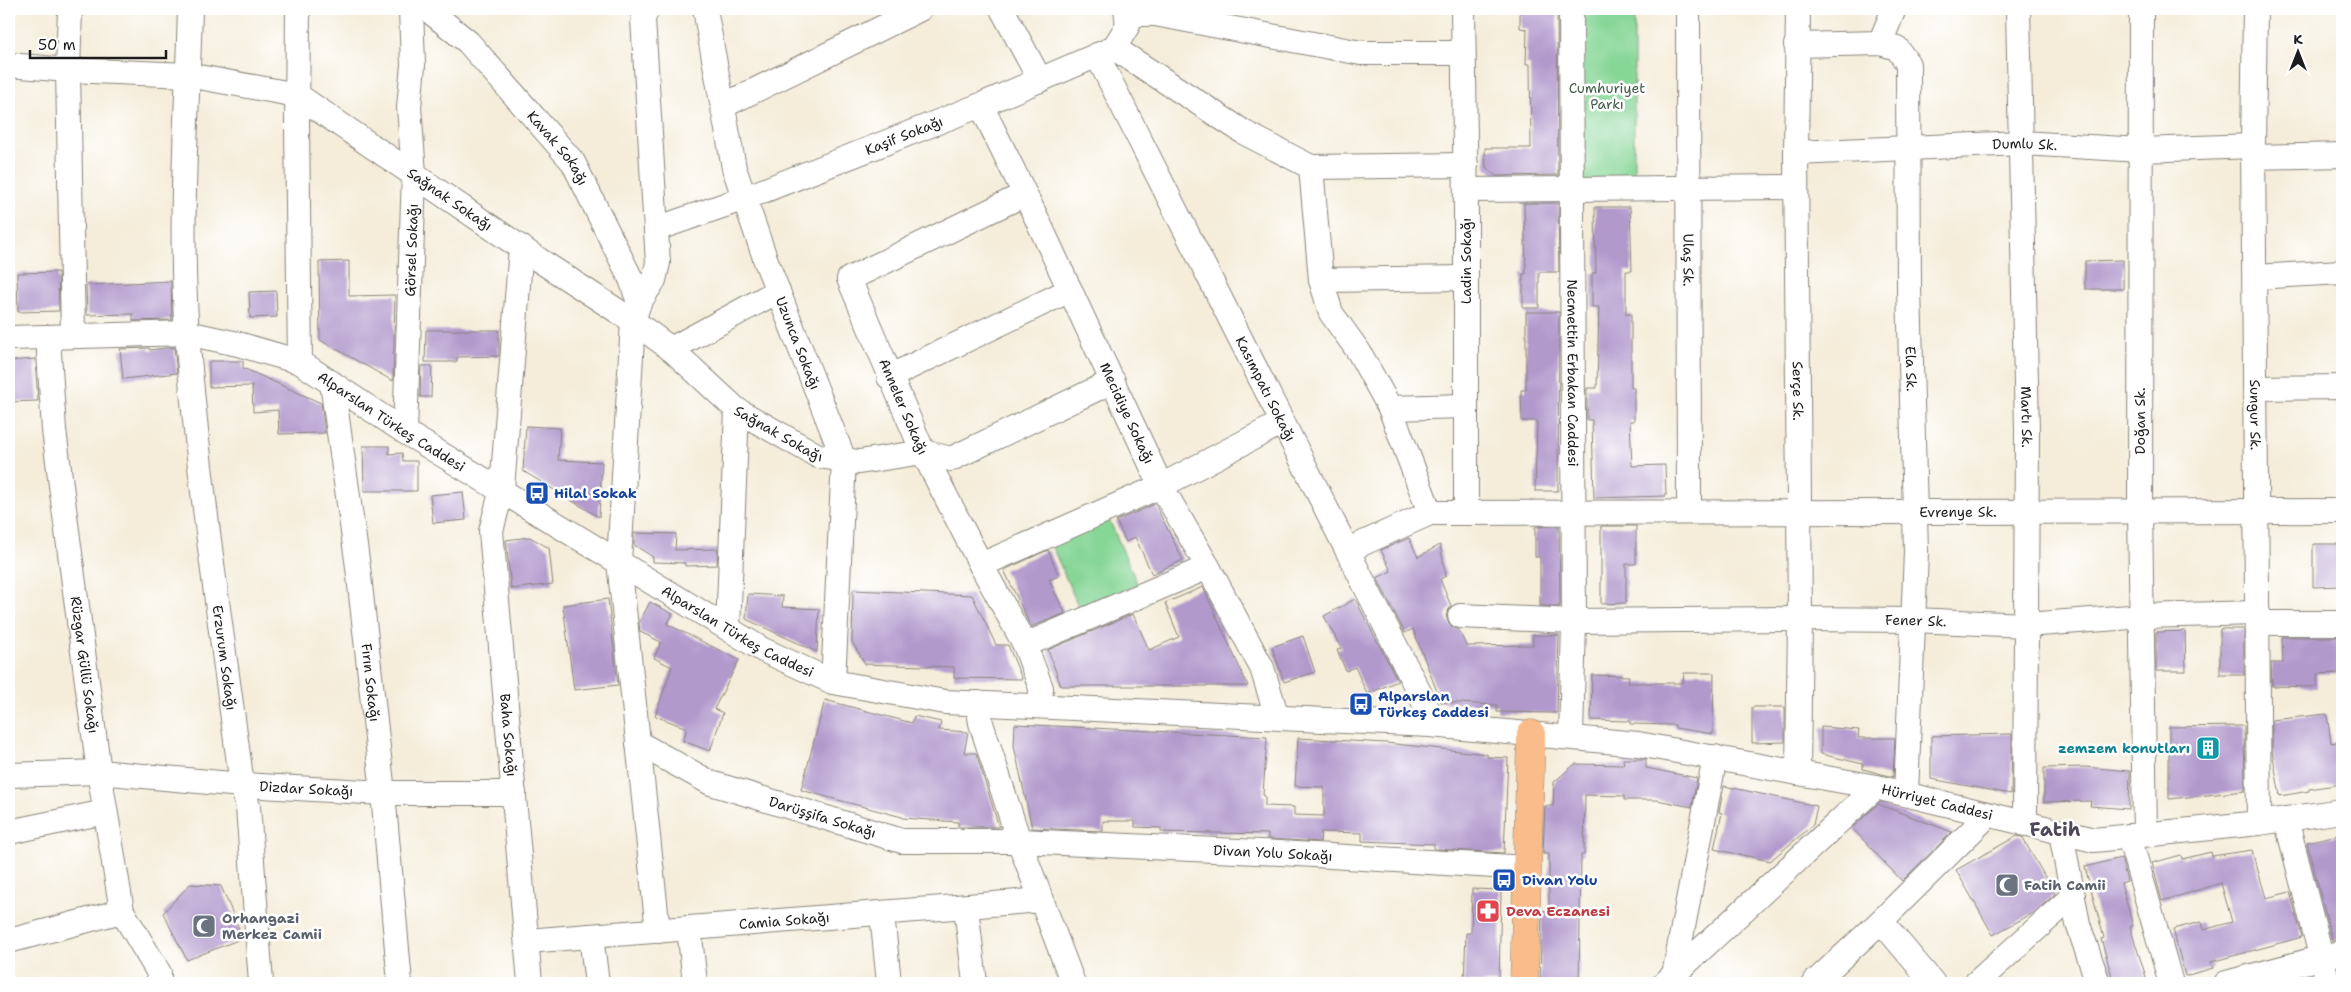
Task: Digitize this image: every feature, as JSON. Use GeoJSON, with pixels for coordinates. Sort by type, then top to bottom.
{"type":"FeatureCollection","features":[{"type":"Feature","properties":{"kind":"main road"},"geometry":{"type":"LineString","coordinates":[[1524,983],[1531,734]]}},
{"type":"Feature","properties":{"kind":"street"},"geometry":{"type":"LineString","coordinates":[[70,9],[68,70],[73,335]]}},
{"type":"Feature","properties":{"kind":"street","name":"Erzurum Sokağı"},"geometry":{"type":"LineString","coordinates":[[190,9],[184,249],[187,333],[220,619],[242,785],[248,807],[261,983]]}},
{"type":"Feature","properties":{"kind":"street"},"geometry":{"type":"LineString","coordinates":[[298,9],[300,362]]}},
{"type":"Feature","properties":{"kind":"street","name":"Görsel Sokağı"},"geometry":{"type":"LineString","coordinates":[[406,432],[414,174],[409,107],[413,65],[412,9]]}},
{"type":"Feature","properties":{"kind":"street","name":"Uzunca Sokağı"},"geometry":{"type":"LineString","coordinates":[[705,9],[734,168],[778,291],[844,460],[834,682]]}},
{"type":"Feature","properties":{"kind":"street"},"geometry":{"type":"LineString","coordinates":[[723,106],[920,9]]}},
{"type":"Feature","properties":{"kind":"street"},"geometry":{"type":"LineString","coordinates":[[1002,9],[1040,80]]}},
{"type":"Feature","properties":{"kind":"street","name":"Ladin Sokağı"},"geometry":{"type":"LineString","coordinates":[[1463,9],[1462,53],[1466,165],[1466,513]]}},
{"type":"Feature","properties":{"kind":"street","name":"Necmettin Erbakan Caddesi"},"geometry":{"type":"LineString","coordinates":[[1571,9],[1574,621],[1572,737]]}},
{"type":"Feature","properties":{"kind":"street","name":"Ulaş Sk."},"geometry":{"type":"LineString","coordinates":[[1688,9],[1690,188],[1689,512]]}},
{"type":"Feature","properties":{"kind":"street","name":"Serçe Sk."},"geometry":{"type":"LineString","coordinates":[[1798,9],[1796,45],[1800,512],[1798,773]]}},
{"type":"Feature","properties":{"kind":"street"},"geometry":{"type":"LineString","coordinates":[[1880,43],[1894,9]]}},
{"type":"Feature","properties":{"kind":"street","name":"Martı Sk."},"geometry":{"type":"LineString","coordinates":[[2018,9],[2027,431],[2025,824]]}},
{"type":"Feature","properties":{"kind":"street","name":"Doğan Sk."},"geometry":{"type":"LineString","coordinates":[[2140,9],[2140,511],[2143,616],[2137,835],[2171,983]]}},
{"type":"Feature","properties":{"kind":"street","name":"Sungur Sk."},"geometry":{"type":"LineString","coordinates":[[2255,9],[2253,151],[2259,823]]}},
{"type":"Feature","properties":{"kind":"street"},"geometry":{"type":"LineString","coordinates":[[1462,53],[1361,53],[1155,14],[1127,11],[1128,26],[1105,51],[1246,133],[1311,167],[1466,165]]}},
{"type":"Feature","properties":{"kind":"street","name":"Kavak Sokağı"},"geometry":{"type":"LineString","coordinates":[[436,12],[468,42],[573,162],[631,278],[636,312]]}},
{"type":"Feature","properties":{"kind":"street"},"geometry":{"type":"LineString","coordinates":[[641,12],[658,262],[654,280],[636,312],[619,562],[658,932]]}},
{"type":"Feature","properties":{"kind":"street","name":"Ela Sk."},"geometry":{"type":"LineString","coordinates":[[1796,45],[1880,43],[1897,48],[1908,64],[1909,287],[1916,552],[1906,794]]}},
{"type":"Feature","properties":{"kind":"street","name":"Kaşif Sokağı"},"geometry":{"type":"LineString","coordinates":[[656,229],[745,198],[981,106],[1105,51]]}},
{"type":"Feature","properties":{"kind":"street","name":"Kasımpatı Sokağı"},"geometry":{"type":"LineString","coordinates":[[1105,51],[1283,422],[1429,712],[1430,725]]}},
{"type":"Feature","properties":{"kind":"street","name":"Sağnak Sokağı"},"geometry":{"type":"LineString","coordinates":[[9,65],[68,70],[188,75],[297,95],[521,247],[636,312],[671,349],[737,410],[818,456],[859,462],[923,452]]}},
{"type":"Feature","properties":{"kind":"street","name":"Mecidiye Sokağı"},"geometry":{"type":"LineString","coordinates":[[981,106],[1070,290],[1161,486],[1208,567],[1262,668],[1277,717]]}},
{"type":"Feature","properties":{"kind":"street","name":"Dumlu Sk."},"geometry":{"type":"LineString","coordinates":[[1796,153],[2021,143],[2141,150],[2253,151],[2342,155]]}},
{"type":"Feature","properties":{"kind":"street"},"geometry":{"type":"LineString","coordinates":[[1311,167],[1321,280],[1331,313],[1359,352],[1390,408],[1430,513],[1348,550]]}},
{"type":"Feature","properties":{"kind":"street"},"geometry":{"type":"LineString","coordinates":[[1466,190],[1796,187]]}},
{"type":"Feature","properties":{"kind":"street","name":"Anneler Sokağı"},"geometry":{"type":"LineString","coordinates":[[1023,195],[849,280],[889,377],[923,452],[981,565],[1025,645],[1041,688],[1040,706]]}},
{"type":"Feature","properties":{"kind":"street","name":"Baha Sokağı"},"geometry":{"type":"LineString","coordinates":[[521,247],[502,489],[492,531],[530,983]]}},
{"type":"Feature","properties":{"kind":"street"},"geometry":{"type":"LineString","coordinates":[[2255,277],[2342,272]]}},
{"type":"Feature","properties":{"kind":"street"},"geometry":{"type":"LineString","coordinates":[[1321,280],[1466,278]]}},
{"type":"Feature","properties":{"kind":"street"},"geometry":{"type":"LineString","coordinates":[[889,377],[1070,290]]}},
{"type":"Feature","properties":{"kind":"street"},"geometry":{"type":"LineString","coordinates":[[671,349],[778,291]]}},
{"type":"Feature","properties":{"kind":"street","name":"Alparslan Türkeş Caddesi"},"geometry":{"type":"LineString","coordinates":[[9,338],[187,333],[238,344],[300,362],[406,432],[763,650],[834,682],[945,702],[978,702],[1430,725],[1531,734]]}},
{"type":"Feature","properties":{"kind":"street","name":"Rüzgar Güllü Sokağı"},"geometry":{"type":"LineString","coordinates":[[48,336],[54,430],[98,772],[122,911],[159,973],[153,982]]}},
{"type":"Feature","properties":{"kind":"street"},"geometry":{"type":"LineString","coordinates":[[923,452],[951,458],[1113,381]]}},
{"type":"Feature","properties":{"kind":"street","name":"Fırın Sokağı"},"geometry":{"type":"LineString","coordinates":[[332,383],[358,567],[383,793],[400,983]]}},
{"type":"Feature","properties":{"kind":"street"},"geometry":{"type":"LineString","coordinates":[[2256,388],[2342,387]]}},
{"type":"Feature","properties":{"kind":"street"},"geometry":{"type":"LineString","coordinates":[[1390,408],[1466,406]]}},
{"type":"Feature","properties":{"kind":"street"},"geometry":{"type":"LineString","coordinates":[[728,628],[737,410]]}},
{"type":"Feature","properties":{"kind":"street"},"geometry":{"type":"LineString","coordinates":[[981,565],[1161,486],[1283,422]]}},
{"type":"Feature","properties":{"kind":"street","name":"Evrenye Sk."},"geometry":{"type":"LineString","coordinates":[[1430,513],[2342,510]]}},
{"type":"Feature","properties":{"kind":"street"},"geometry":{"type":"LineString","coordinates":[[1025,645],[1208,567]]}},
{"type":"Feature","properties":{"kind":"street","name":"Fener Sk."},"geometry":{"type":"LineString","coordinates":[[1460,616],[1574,621],[1913,620],[2026,625],[2143,616],[2258,618],[2342,623]]}},
{"type":"Feature","properties":{"kind":"street"},"geometry":{"type":"LineString","coordinates":[[978,702],[981,723],[1019,842],[1073,983]]}},
{"type":"Feature","properties":{"kind":"street","name":"Hürriyet Caddesi"},"geometry":{"type":"LineString","coordinates":[[1531,734],[1638,744],[1876,787],[2094,840],[2259,823],[2342,811]]}},
{"type":"Feature","properties":{"kind":"street","name":"Darüşşifa Sokağı"},"geometry":{"type":"LineString","coordinates":[[638,743],[711,783],[902,841],[1019,842]]}},
{"type":"Feature","properties":{"kind":"street"},"geometry":{"type":"LineString","coordinates":[[1670,979],[1715,757]]}},
{"type":"Feature","properties":{"kind":"street","name":"Dizdar Sokağı"},"geometry":{"type":"LineString","coordinates":[[9,775],[98,772],[242,785],[383,793],[514,793]]}},
{"type":"Feature","properties":{"kind":"street"},"geometry":{"type":"LineString","coordinates":[[1670,979],[1876,787]]}},
{"type":"Feature","properties":{"kind":"street"},"geometry":{"type":"LineString","coordinates":[[9,832],[105,812]]}},
{"type":"Feature","properties":{"kind":"street"},"geometry":{"type":"LineString","coordinates":[[1814,983],[1881,922],[1988,815]]}},
{"type":"Feature","properties":{"kind":"street"},"geometry":{"type":"LineString","coordinates":[[2286,819],[2331,955],[2328,983]]}},
{"type":"Feature","properties":{"kind":"street"},"geometry":{"type":"LineString","coordinates":[[2061,833],[2078,924],[2098,983]]}},
{"type":"Feature","properties":{"kind":"street","name":"Divan Yolu Sokağı"},"geometry":{"type":"LineString","coordinates":[[1019,842],[1281,853],[1527,868]]}},
{"type":"Feature","properties":{"kind":"street"},"geometry":{"type":"LineString","coordinates":[[1976,983],[2073,896]]}},
{"type":"Feature","properties":{"kind":"street","name":"Camia Sokağı"},"geometry":{"type":"LineString","coordinates":[[527,941],[1042,900]]}},
{"type":"Feature","properties":{"kind":"street"},"geometry":{"type":"LineString","coordinates":[[966,907],[975,983]]}},
{"type":"Feature","properties":{"kind":"street"},"geometry":{"type":"LineString","coordinates":[[9,941],[122,911]]}},
{"type":"Feature","properties":{"kind":"street"},"geometry":{"type":"LineString","coordinates":[[882,914],[889,983]]}},
{"type":"Feature","properties":{"kind":"street"},"geometry":{"type":"LineString","coordinates":[[1881,922],[1932,983]]}},
{"type":"Feature","properties":{"kind":"street"},"geometry":{"type":"LineString","coordinates":[[689,928],[695,983]]}},
{"type":"Feature","properties":{"kind":"street"},"geometry":{"type":"LineString","coordinates":[[591,936],[597,983]]}},
{"type":"Feature","properties":{"kind":"street"},"geometry":{"type":"LineString","coordinates":[[2226,983],[2331,955]]}},
{"type":"Feature","properties":{"kind":"green space","name":"Cumhuriyet Parkı"},"geometry":{"type":"Polygon","coordinates":[[[1579,9],[1634,9],[1634,183],[1580,183],[1579,9]]]}},
{"type":"Feature","properties":{"kind":"green space"},"geometry":{"type":"Polygon","coordinates":[[[1108,517],[1138,585],[1080,610],[1050,542],[1108,517]]]}},
{"type":"Feature","properties":{"kind":"building"},"geometry":{"type":"Polygon","coordinates":[[[1520,9],[1557,9],[1558,175],[1496,176],[1486,167],[1485,148],[1531,148],[1530,64],[1526,64],[1527,29],[1520,28],[1520,9]]]}},
{"type":"Feature","properties":{"kind":"building"},"geometry":{"type":"Polygon","coordinates":[[[1524,203],[1558,203],[1559,272],[1539,272],[1539,308],[1523,308],[1523,274],[1526,274],[1524,203]]]}},
{"type":"Feature","properties":{"kind":"building"},"geometry":{"type":"Polygon","coordinates":[[[1595,207],[1630,207],[1632,271],[1626,271],[1626,314],[1631,314],[1631,388],[1634,388],[1634,421],[1630,421],[1632,466],[1665,465],[1666,496],[1594,498],[1592,420],[1587,420],[1587,388],[1597,388],[1599,307],[1592,307],[1592,273],[1596,273],[1595,207]]]}},
{"type":"Feature","properties":{"kind":"building"},"geometry":{"type":"Polygon","coordinates":[[[2123,260],[2123,289],[2085,289],[2085,261],[2123,260]]]}},
{"type":"Feature","properties":{"kind":"building"},"geometry":{"type":"Polygon","coordinates":[[[349,261],[349,296],[395,295],[393,381],[320,340],[319,262],[349,261]]]}},
{"type":"Feature","properties":{"kind":"building"},"geometry":{"type":"Polygon","coordinates":[[[58,272],[59,311],[18,312],[17,273],[58,272]]]}},
{"type":"Feature","properties":{"kind":"building"},"geometry":{"type":"Polygon","coordinates":[[[171,281],[172,320],[133,321],[133,314],[87,315],[86,285],[171,281]]]}},
{"type":"Feature","properties":{"kind":"building"},"geometry":{"type":"Polygon","coordinates":[[[276,291],[277,317],[250,318],[249,292],[276,291]]]}},
{"type":"Feature","properties":{"kind":"building"},"geometry":{"type":"Polygon","coordinates":[[[1526,312],[1559,312],[1558,491],[1535,491],[1537,421],[1522,421],[1521,390],[1526,390],[1526,312]]]}},
{"type":"Feature","properties":{"kind":"building"},"geometry":{"type":"Polygon","coordinates":[[[426,330],[499,330],[499,356],[457,357],[457,362],[425,362],[426,330]]]}},
{"type":"Feature","properties":{"kind":"building"},"geometry":{"type":"Polygon","coordinates":[[[174,347],[177,373],[123,379],[120,349],[149,348],[150,350],[174,347]]]}},
{"type":"Feature","properties":{"kind":"building"},"geometry":{"type":"Polygon","coordinates":[[[35,359],[38,401],[9,402],[9,361],[35,359]]]}},
{"type":"Feature","properties":{"kind":"building"},"geometry":{"type":"Polygon","coordinates":[[[209,361],[243,361],[243,368],[321,403],[325,433],[279,434],[278,410],[253,412],[252,386],[209,387],[209,361]]]}},
{"type":"Feature","properties":{"kind":"building"},"geometry":{"type":"Polygon","coordinates":[[[421,366],[432,366],[431,397],[420,397],[421,366]]]}},
{"type":"Feature","properties":{"kind":"building"},"geometry":{"type":"Polygon","coordinates":[[[526,426],[560,428],[558,460],[602,462],[599,517],[523,471],[526,426]]]}},
{"type":"Feature","properties":{"kind":"building"},"geometry":{"type":"Polygon","coordinates":[[[363,446],[389,446],[389,454],[402,453],[403,461],[417,461],[417,491],[364,491],[363,446]]]}},
{"type":"Feature","properties":{"kind":"building"},"geometry":{"type":"Polygon","coordinates":[[[463,492],[466,520],[433,523],[430,495],[463,492]]]}},
{"type":"Feature","properties":{"kind":"building"},"geometry":{"type":"Polygon","coordinates":[[[1155,504],[1183,560],[1152,574],[1135,537],[1126,542],[1116,521],[1155,504]]]}},
{"type":"Feature","properties":{"kind":"building"},"geometry":{"type":"Polygon","coordinates":[[[1559,526],[1560,606],[1540,606],[1540,557],[1535,557],[1535,527],[1559,526]]]}},
{"type":"Feature","properties":{"kind":"building"},"geometry":{"type":"Polygon","coordinates":[[[1601,526],[1636,526],[1636,564],[1626,564],[1626,603],[1601,604],[1601,526]]]}},
{"type":"Feature","properties":{"kind":"building"},"geometry":{"type":"Polygon","coordinates":[[[634,533],[676,534],[675,550],[718,549],[717,565],[685,566],[685,563],[653,562],[653,557],[634,545],[634,533]]]}},
{"type":"Feature","properties":{"kind":"building"},"geometry":{"type":"Polygon","coordinates":[[[530,537],[549,548],[553,584],[511,589],[506,540],[530,537]]]}},
{"type":"Feature","properties":{"kind":"building"},"geometry":{"type":"Polygon","coordinates":[[[1409,538],[1418,557],[1440,545],[1446,576],[1440,579],[1451,606],[1446,615],[1452,627],[1459,630],[1466,646],[1533,645],[1533,635],[1559,635],[1557,713],[1497,712],[1497,705],[1441,702],[1413,629],[1405,633],[1377,578],[1391,571],[1381,550],[1409,538]]]}},
{"type":"Feature","properties":{"kind":"building"},"geometry":{"type":"Polygon","coordinates":[[[2313,544],[2342,544],[2342,586],[2313,587],[2313,544]]]}},
{"type":"Feature","properties":{"kind":"building"},"geometry":{"type":"Polygon","coordinates":[[[1048,550],[1059,576],[1049,580],[1065,613],[1031,627],[1004,570],[1048,550]]]}},
{"type":"Feature","properties":{"kind":"building"},"geometry":{"type":"Polygon","coordinates":[[[1203,587],[1248,686],[1061,686],[1048,650],[1133,614],[1149,650],[1179,637],[1165,603],[1203,587]]]}},
{"type":"Feature","properties":{"kind":"building"},"geometry":{"type":"Polygon","coordinates":[[[853,590],[972,595],[996,645],[1008,645],[1022,679],[954,678],[954,667],[865,664],[852,642],[853,590]]]}},
{"type":"Feature","properties":{"kind":"building"},"geometry":{"type":"Polygon","coordinates":[[[748,594],[783,596],[782,607],[819,609],[817,652],[746,619],[748,594]]]}},
{"type":"Feature","properties":{"kind":"building"},"geometry":{"type":"Polygon","coordinates":[[[608,599],[618,685],[574,690],[563,605],[608,599]]]}},
{"type":"Feature","properties":{"kind":"building"},"geometry":{"type":"Polygon","coordinates":[[[1355,599],[1398,681],[1367,694],[1355,667],[1346,671],[1337,650],[1341,648],[1324,616],[1355,599]]]}},
{"type":"Feature","properties":{"kind":"building"},"geometry":{"type":"Polygon","coordinates":[[[650,602],[673,614],[667,624],[739,660],[714,709],[723,713],[710,751],[683,741],[687,728],[655,716],[672,667],[654,658],[661,642],[640,632],[639,623],[650,602]]]}},
{"type":"Feature","properties":{"kind":"building"},"geometry":{"type":"Polygon","coordinates":[[[2220,629],[2244,629],[2244,675],[2220,675],[2220,629]]]}},
{"type":"Feature","properties":{"kind":"building"},"geometry":{"type":"Polygon","coordinates":[[[2185,631],[2186,671],[2156,671],[2156,632],[2185,631]]]}},
{"type":"Feature","properties":{"kind":"building"},"geometry":{"type":"Polygon","coordinates":[[[1303,636],[1315,672],[1284,682],[1272,647],[1303,636]]]}},
{"type":"Feature","properties":{"kind":"building"},"geometry":{"type":"Polygon","coordinates":[[[2282,637],[2342,637],[2342,673],[2317,674],[2317,687],[2272,686],[2271,663],[2283,663],[2282,637]]]}},
{"type":"Feature","properties":{"kind":"building"},"geometry":{"type":"Polygon","coordinates":[[[1684,673],[1714,673],[1713,734],[1675,728],[1675,725],[1630,724],[1630,721],[1591,720],[1592,675],[1629,676],[1628,683],[1683,683],[1684,673]]]}},
{"type":"Feature","properties":{"kind":"building"},"geometry":{"type":"Polygon","coordinates":[[[825,700],[912,723],[914,716],[941,722],[939,730],[968,732],[964,753],[976,753],[999,827],[958,827],[958,822],[902,818],[801,790],[825,700]]]}},
{"type":"Feature","properties":{"kind":"building"},"geometry":{"type":"Polygon","coordinates":[[[1752,707],[1785,707],[1785,742],[1752,743],[1752,707]]]}},
{"type":"Feature","properties":{"kind":"building"},"geometry":{"type":"Polygon","coordinates":[[[2327,714],[2331,743],[2342,741],[2342,784],[2280,796],[2272,751],[2272,720],[2327,714]]]}},
{"type":"Feature","properties":{"kind":"building"},"geometry":{"type":"Polygon","coordinates":[[[1015,724],[1267,737],[1263,795],[1265,796],[1265,806],[1294,807],[1294,815],[1324,816],[1324,787],[1295,786],[1298,738],[1386,743],[1487,754],[1487,757],[1508,758],[1504,853],[1434,849],[1434,844],[1362,841],[1362,833],[1321,832],[1320,842],[1268,839],[1268,834],[1161,832],[1161,828],[1135,827],[1135,821],[1103,821],[1103,831],[1032,828],[1014,746],[1015,724]]]}},
{"type":"Feature","properties":{"kind":"building"},"geometry":{"type":"Polygon","coordinates":[[[2244,726],[2245,791],[2169,799],[2169,727],[2244,726]]]}},
{"type":"Feature","properties":{"kind":"building"},"geometry":{"type":"Polygon","coordinates":[[[1821,727],[1859,730],[1858,738],[1895,738],[1893,777],[1863,769],[1863,764],[1821,754],[1821,727]]]}},
{"type":"Feature","properties":{"kind":"building"},"geometry":{"type":"Polygon","coordinates":[[[2012,734],[2011,794],[1931,779],[1931,736],[2012,734]]]}},
{"type":"Feature","properties":{"kind":"building"},"geometry":{"type":"Polygon","coordinates":[[[1623,759],[1646,759],[1646,768],[1697,778],[1692,807],[1657,800],[1624,800],[1624,796],[1585,795],[1584,855],[1581,855],[1579,983],[1540,983],[1542,911],[1549,911],[1549,854],[1543,854],[1545,806],[1553,806],[1554,782],[1575,764],[1624,765],[1623,759]]]}},
{"type":"Feature","properties":{"kind":"building"},"geometry":{"type":"Polygon","coordinates":[[[2085,767],[2130,771],[2129,809],[2090,806],[2091,801],[2044,802],[2044,768],[2085,767]]]}},
{"type":"Feature","properties":{"kind":"building"},"geometry":{"type":"Polygon","coordinates":[[[1724,786],[1817,806],[1813,825],[1770,861],[1714,849],[1722,813],[1719,812],[1724,786]]]}},
{"type":"Feature","properties":{"kind":"building"},"geometry":{"type":"Polygon","coordinates":[[[1878,804],[1952,832],[1902,881],[1852,828],[1878,804]]]}},
{"type":"Feature","properties":{"kind":"building"},"geometry":{"type":"Polygon","coordinates":[[[2342,834],[2342,939],[2332,940],[2307,842],[2342,834]]]}},
{"type":"Feature","properties":{"kind":"building","name":"Fatih Camii"},"geometry":{"type":"Polygon","coordinates":[[[2017,836],[2022,837],[2055,894],[2035,912],[1993,935],[1956,870],[2017,836]]]}},
{"type":"Feature","properties":{"kind":"building"},"geometry":{"type":"Polygon","coordinates":[[[2252,850],[2266,898],[2290,892],[2302,937],[2211,962],[2213,968],[2185,976],[2173,929],[2201,922],[2203,930],[2232,922],[2221,883],[2162,901],[2152,863],[2181,855],[2182,859],[2211,852],[2212,856],[2252,850]]]}},
{"type":"Feature","properties":{"kind":"building"},"geometry":{"type":"Polygon","coordinates":[[[2121,858],[2127,881],[2121,883],[2133,926],[2130,927],[2148,983],[2114,983],[2101,939],[2104,938],[2085,867],[2121,858]]]}},
{"type":"Feature","properties":{"kind":"building","name":"Orhangazi Merkez Camii"},"geometry":{"type":"Polygon","coordinates":[[[190,884],[221,886],[243,938],[187,960],[163,913],[190,884]]]}},
{"type":"Feature","properties":{"kind":"building"},"geometry":{"type":"Polygon","coordinates":[[[1472,889],[1501,890],[1499,983],[1464,982],[1466,933],[1471,933],[1472,889]]]}},
{"type":"Feature","properties":{"kind":"place","name":"Hilal Sokak"},"geometry":{"type":"Point","coordinates":[537,493]}},
{"type":"Feature","properties":{"kind":"place","name":"Alparslan Türkeş Caddesi"},"geometry":{"type":"Point","coordinates":[1361,704]}},
{"type":"Feature","properties":{"kind":"place","name":"zemzem konutları"},"geometry":{"type":"Point","coordinates":[2208,748]}},
{"type":"Feature","properties":{"kind":"place","name":"Divan Yolu"},"geometry":{"type":"Point","coordinates":[1504,880]}},
{"type":"Feature","properties":{"kind":"place","name":"Fatih Camii"},"geometry":{"type":"Point","coordinates":[2007,885]}},
{"type":"Feature","properties":{"kind":"place","name":"Deva Eczanesi"},"geometry":{"type":"Point","coordinates":[1488,911]}},
{"type":"Feature","properties":{"kind":"place","name":"Orhangazi Merkez Camii"},"geometry":{"type":"Point","coordinates":[204,926]}},
{"type":"Feature","properties":{"kind":"district","name":"Fatih"},"geometry":{"type":"Point","coordinates":[2055,829]}}]}
